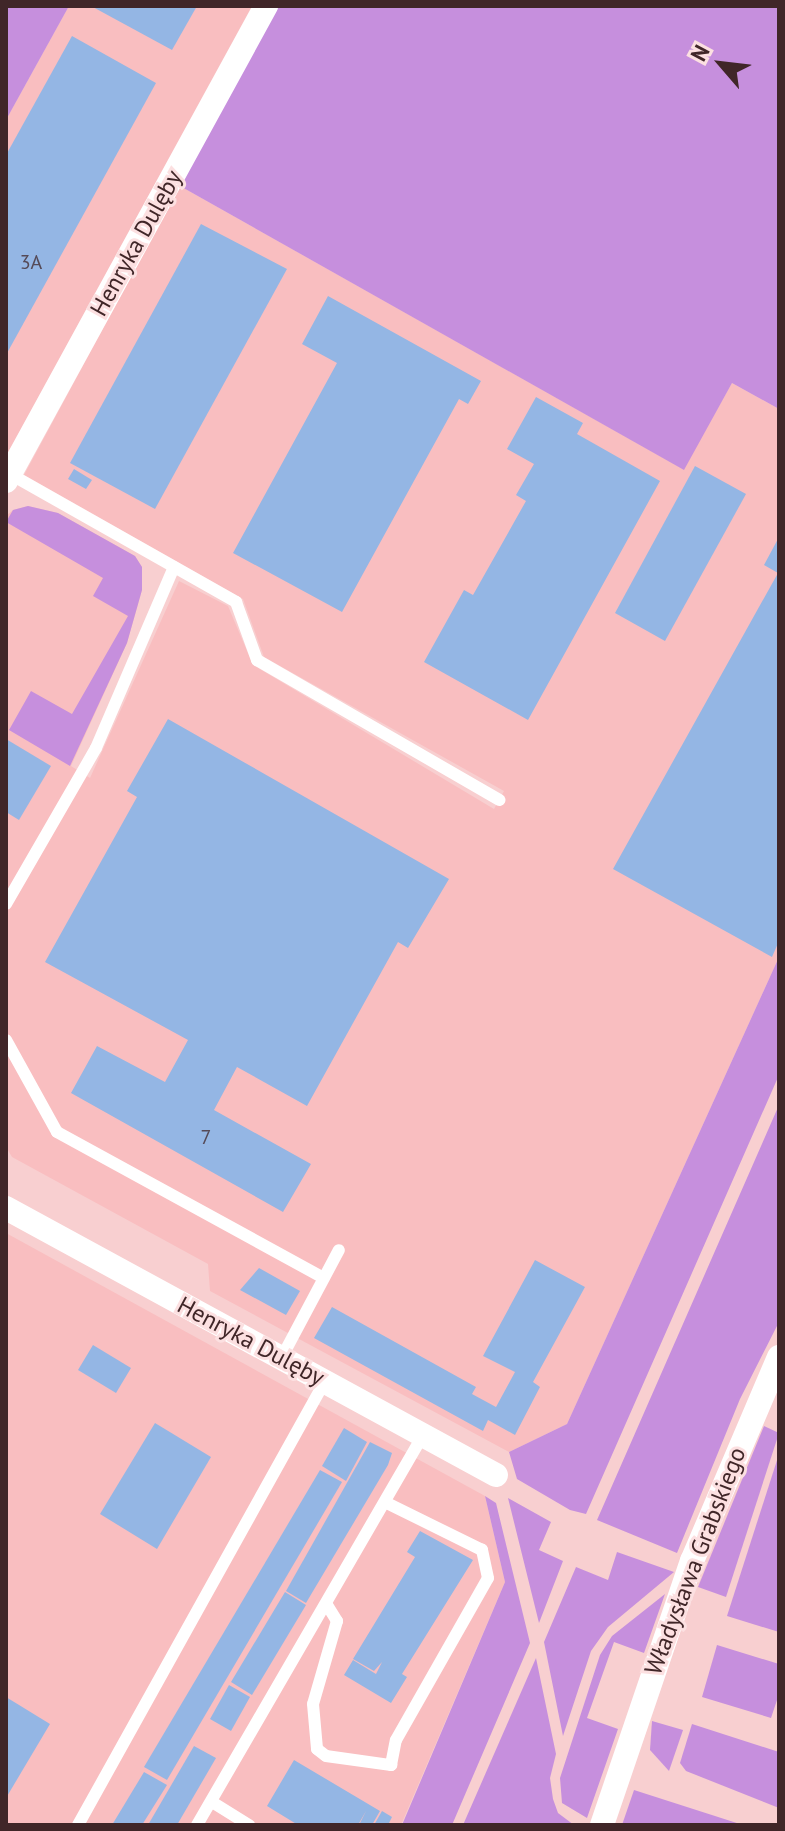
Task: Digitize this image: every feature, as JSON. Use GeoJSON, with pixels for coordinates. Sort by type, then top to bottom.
{"type":"FeatureCollection","features":[{"type":"Feature","properties":{"kind":"street","name":"Henryka Dulęby"},"geometry":{"type":"LineString","coordinates":[[8,478],[266,6]]}},
{"type":"Feature","properties":{"kind":"street","name":"Henryka Dulęby"},"geometry":{"type":"LineString","coordinates":[[6,1208],[496,1475]]}},
{"type":"Feature","properties":{"kind":"street","name":"Władysława Grabskiego"},"geometry":{"type":"LineString","coordinates":[[602,1825],[692,1561],[779,1357]]}},
{"type":"Feature","properties":{"kind":"lane"},"geometry":{"type":"LineString","coordinates":[[8,478],[236,602],[257,660],[499,800]]}},
{"type":"Feature","properties":{"kind":"lane"},"geometry":{"type":"LineString","coordinates":[[6,904],[96,748],[174,567]]}},
{"type":"Feature","properties":{"kind":"lane"},"geometry":{"type":"LineString","coordinates":[[6,1040],[57,1132],[324,1278]]}},
{"type":"Feature","properties":{"kind":"lane"},"geometry":{"type":"LineString","coordinates":[[282,1357],[339,1250]]}},
{"type":"Feature","properties":{"kind":"lane"},"geometry":{"type":"LineString","coordinates":[[78,1825],[325,1381]]}},
{"type":"Feature","properties":{"kind":"lane"},"geometry":{"type":"LineString","coordinates":[[197,1825],[387,1503],[424,1434]]}},
{"type":"Feature","properties":{"kind":"lane"},"geometry":{"type":"LineString","coordinates":[[327,1605],[337,1621],[313,1704],[317,1749],[326,1756],[391,1765],[396,1740],[488,1578],[482,1550],[387,1503]]}},
{"type":"Feature","properties":{"kind":"lane"},"geometry":{"type":"LineString","coordinates":[[212,1802],[249,1825]]}},
{"type":"Feature","properties":{"kind":"shaded area"},"geometry":{"type":"Polygon","coordinates":[[[6,6],[69,6],[6,120],[6,6]]]}},
{"type":"Feature","properties":{"kind":"shaded area"},"geometry":{"type":"Polygon","coordinates":[[[69,6],[252,6],[6,456],[6,120],[69,6]]]}},
{"type":"Feature","properties":{"kind":"shaded area"},"geometry":{"type":"Polygon","coordinates":[[[278,6],[779,6],[779,409],[732,383],[684,470],[180,186],[278,6]]]}},
{"type":"Feature","properties":{"kind":"shaded area"},"geometry":{"type":"Polygon","coordinates":[[[180,186],[683,469],[732,383],[779,409],[779,957],[567,1424],[509,1452],[210,1291],[208,1264],[12,1157],[6,1147],[6,516],[13,510],[28,506],[58,513],[135,556],[142,567],[142,590],[127,643],[71,766],[90,778],[179,581],[228,606],[253,665],[494,809],[504,791],[264,657],[243,599],[24,475],[180,186]]]}},
{"type":"Feature","properties":{"kind":"shaded area"},"geometry":{"type":"Polygon","coordinates":[[[28,506],[58,513],[135,556],[142,567],[142,590],[127,643],[70,766],[9,730],[31,691],[72,714],[128,616],[93,596],[103,578],[6,522],[13,510],[28,506]]]}},
{"type":"Feature","properties":{"kind":"shaded area"},"geometry":{"type":"Polygon","coordinates":[[[779,957],[779,1075],[586,1514],[570,1510],[517,1479],[509,1452],[567,1424],[779,957]]]}},
{"type":"Feature","properties":{"kind":"shaded area"},"geometry":{"type":"Polygon","coordinates":[[[779,1105],[779,1322],[740,1399],[677,1553],[597,1520],[779,1105]]]}},
{"type":"Feature","properties":{"kind":"shaded area"},"geometry":{"type":"Polygon","coordinates":[[[6,1233],[485,1496],[505,1582],[401,1825],[6,1825],[6,1233]]]}},
{"type":"Feature","properties":{"kind":"shaded area"},"geometry":{"type":"Polygon","coordinates":[[[764,1426],[779,1433],[726,1597],[698,1587],[764,1426]]]}},
{"type":"Feature","properties":{"kind":"shaded area"},"geometry":{"type":"Polygon","coordinates":[[[779,1454],[779,1632],[727,1616],[779,1454]]]}},
{"type":"Feature","properties":{"kind":"shaded area"},"geometry":{"type":"Polygon","coordinates":[[[485,1496],[496,1503],[530,1643],[452,1825],[402,1825],[505,1582],[485,1496]]]}},
{"type":"Feature","properties":{"kind":"shaded area"},"geometry":{"type":"Polygon","coordinates":[[[508,1498],[551,1522],[539,1550],[563,1561],[539,1623],[508,1498]]]}},
{"type":"Feature","properties":{"kind":"shaded area"},"geometry":{"type":"Polygon","coordinates":[[[617,1552],[674,1572],[608,1627],[591,1651],[563,1736],[544,1642],[576,1567],[608,1580],[617,1552]]]}},
{"type":"Feature","properties":{"kind":"shaded area"},"geometry":{"type":"Polygon","coordinates":[[[665,1594],[644,1653],[614,1642],[587,1718],[618,1729],[587,1818],[562,1803],[560,1778],[600,1655],[612,1636],[665,1594]]]}},
{"type":"Feature","properties":{"kind":"shaded area"},"geometry":{"type":"Polygon","coordinates":[[[717,1645],[779,1664],[779,1694],[771,1718],[702,1697],[717,1645]]]}},
{"type":"Feature","properties":{"kind":"shaded area"},"geometry":{"type":"Polygon","coordinates":[[[536,1658],[556,1754],[550,1778],[553,1799],[558,1813],[574,1825],[463,1825],[536,1658]]]}},
{"type":"Feature","properties":{"kind":"shaded area"},"geometry":{"type":"Polygon","coordinates":[[[652,1721],[683,1730],[669,1771],[650,1750],[652,1721]]]}},
{"type":"Feature","properties":{"kind":"shaded area"},"geometry":{"type":"Polygon","coordinates":[[[692,1724],[779,1752],[779,1808],[686,1771],[680,1763],[692,1724]]]}},
{"type":"Feature","properties":{"kind":"shaded area"},"geometry":{"type":"Polygon","coordinates":[[[634,1790],[743,1825],[622,1825],[634,1790]]]}},
{"type":"Feature","properties":{"kind":"building"},"geometry":{"type":"Polygon","coordinates":[[[91,6],[197,6],[172,50],[91,6]]]}},
{"type":"Feature","properties":{"kind":"building"},"geometry":{"type":"Polygon","coordinates":[[[72,36],[156,83],[6,355],[6,155],[72,36]]]}},
{"type":"Feature","properties":{"kind":"building"},"geometry":{"type":"Polygon","coordinates":[[[201,224],[287,269],[155,509],[70,463],[201,224]]]}},
{"type":"Feature","properties":{"kind":"building"},"geometry":{"type":"Polygon","coordinates":[[[328,296],[481,381],[468,404],[459,399],[342,612],[233,553],[337,363],[302,344],[328,296]]]}},
{"type":"Feature","properties":{"kind":"building"},"geometry":{"type":"Polygon","coordinates":[[[536,397],[583,423],[577,434],[660,481],[528,720],[424,662],[464,590],[473,595],[526,501],[516,495],[534,464],[507,449],[536,397]]]}},
{"type":"Feature","properties":{"kind":"building"},"geometry":{"type":"Polygon","coordinates":[[[695,466],[746,494],[665,641],[615,613],[695,466]]]}},
{"type":"Feature","properties":{"kind":"building"},"geometry":{"type":"Polygon","coordinates":[[[74,469],[92,480],[86,489],[68,479],[74,469]]]}},
{"type":"Feature","properties":{"kind":"building"},"geometry":{"type":"Polygon","coordinates":[[[779,537],[779,941],[772,957],[613,869],[778,573],[764,565],[779,537]]]}},
{"type":"Feature","properties":{"kind":"building"},"geometry":{"type":"Polygon","coordinates":[[[168,719],[449,879],[408,948],[398,942],[307,1106],[237,1067],[214,1110],[311,1164],[283,1212],[71,1093],[97,1046],[165,1082],[188,1040],[45,962],[137,797],[127,791],[168,719]]]}},
{"type":"Feature","properties":{"kind":"building"},"geometry":{"type":"Polygon","coordinates":[[[6,739],[51,766],[19,820],[6,812],[6,739]]]}},
{"type":"Feature","properties":{"kind":"building"},"geometry":{"type":"Polygon","coordinates":[[[535,1260],[585,1287],[533,1382],[540,1387],[515,1435],[488,1420],[483,1431],[314,1338],[332,1307],[476,1387],[472,1394],[496,1407],[515,1372],[483,1356],[535,1260]]]}},
{"type":"Feature","properties":{"kind":"building"},"geometry":{"type":"Polygon","coordinates":[[[259,1268],[300,1291],[286,1315],[240,1290],[259,1268]]]}},
{"type":"Feature","properties":{"kind":"building"},"geometry":{"type":"Polygon","coordinates":[[[93,1345],[131,1368],[116,1393],[78,1370],[93,1345]]]}},
{"type":"Feature","properties":{"kind":"building"},"geometry":{"type":"Polygon","coordinates":[[[155,1423],[211,1457],[157,1549],[100,1514],[155,1423]]]}},
{"type":"Feature","properties":{"kind":"building"},"geometry":{"type":"Polygon","coordinates":[[[344,1428],[367,1442],[346,1481],[322,1466],[344,1428]]]}},
{"type":"Feature","properties":{"kind":"building"},"geometry":{"type":"Polygon","coordinates":[[[370,1442],[392,1453],[388,1465],[306,1603],[286,1591],[370,1442]]]}},
{"type":"Feature","properties":{"kind":"building"},"geometry":{"type":"Polygon","coordinates":[[[320,1470],[342,1482],[167,1780],[144,1767],[320,1470]]]}},
{"type":"Feature","properties":{"kind":"building"},"geometry":{"type":"Polygon","coordinates":[[[420,1531],[473,1560],[402,1674],[407,1677],[391,1703],[344,1675],[353,1660],[376,1674],[382,1662],[374,1671],[353,1659],[415,1557],[407,1552],[420,1531]]]}},
{"type":"Feature","properties":{"kind":"building"},"geometry":{"type":"Polygon","coordinates":[[[285,1592],[306,1605],[252,1695],[231,1682],[285,1592]]]}},
{"type":"Feature","properties":{"kind":"building"},"geometry":{"type":"Polygon","coordinates":[[[229,1685],[250,1697],[231,1731],[210,1719],[229,1685]]]}},
{"type":"Feature","properties":{"kind":"building"},"geometry":{"type":"Polygon","coordinates":[[[6,1697],[50,1724],[6,1798],[6,1697]]]}},
{"type":"Feature","properties":{"kind":"building"},"geometry":{"type":"Polygon","coordinates":[[[194,1746],[216,1758],[177,1825],[148,1825],[194,1746]]]}},
{"type":"Feature","properties":{"kind":"building"},"geometry":{"type":"Polygon","coordinates":[[[294,1760],[380,1811],[372,1825],[359,1825],[366,1811],[358,1825],[298,1825],[267,1806],[294,1760]]]}},
{"type":"Feature","properties":{"kind":"building"},"geometry":{"type":"Polygon","coordinates":[[[144,1772],[167,1785],[142,1825],[112,1825],[144,1772]]]}},
{"type":"Feature","properties":{"kind":"building"},"geometry":{"type":"Polygon","coordinates":[[[382,1811],[392,1817],[388,1825],[374,1825],[382,1811]]]}}]}
